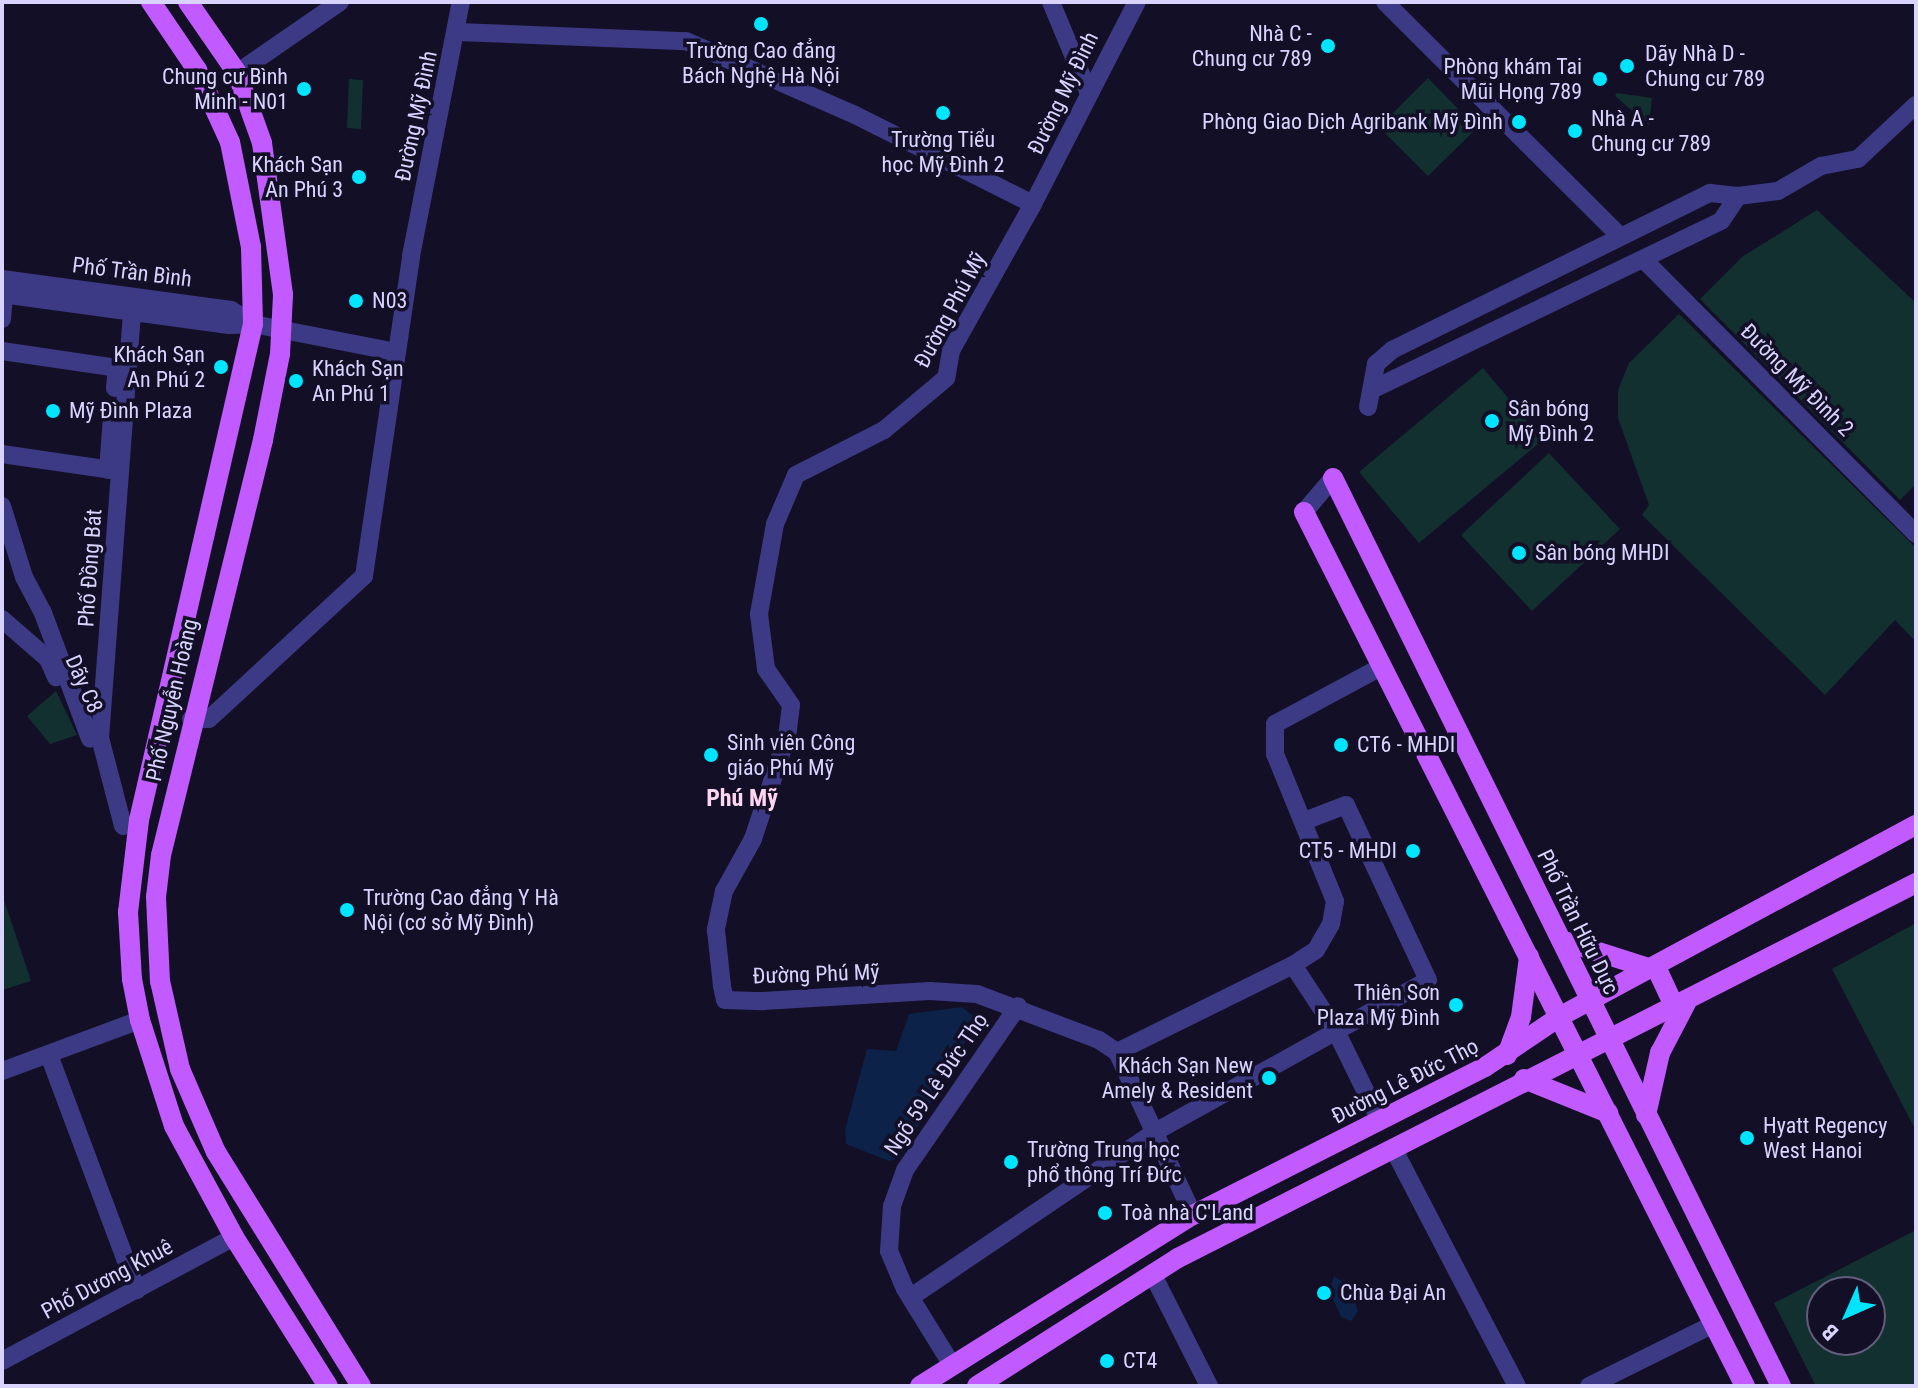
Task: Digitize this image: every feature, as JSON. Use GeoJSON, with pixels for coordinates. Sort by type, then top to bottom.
{"type":"FeatureCollection","features":[{"type":"Feature","properties":{"kind":"main road","name":"Phố Nguyễn Hoàng"},"geometry":{"type":"LineString","coordinates":[[151,2],[197,70],[230,142],[251,247],[253,324],[139,820],[128,912],[140,1020],[174,1126],[234,1237],[328,1386]]}},
{"type":"Feature","properties":{"kind":"main road","name":"Phố Nguyễn Hoàng"},"geometry":{"type":"LineString","coordinates":[[188,2],[237,73],[271,181],[282,265],[281,331],[263,440],[191,719],[156,897],[167,1024],[216,1152],[361,1386]]}},
{"type":"Feature","properties":{"kind":"main road","name":"Phố Trần Hữu Dực"},"geometry":{"type":"LineString","coordinates":[[1333,478],[1781,1386]]}},
{"type":"Feature","properties":{"kind":"main road"},"geometry":{"type":"LineString","coordinates":[[1304,512],[1745,1386]]}},
{"type":"Feature","properties":{"kind":"main road","name":"Đường Lê Đức Thọ"},"geometry":{"type":"LineString","coordinates":[[920,1386],[1193,1215],[1499,1059],[1559,1017],[1916,825]]}},
{"type":"Feature","properties":{"kind":"main road"},"geometry":{"type":"LineString","coordinates":[[981,1385],[1152,1273],[1504,1089],[1681,1006],[1916,883]]}},
{"type":"Feature","properties":{"kind":"main road"},"geometry":{"type":"LineString","coordinates":[[1561,940],[1654,968],[1681,1006]]}},
{"type":"Feature","properties":{"kind":"main road"},"geometry":{"type":"LineString","coordinates":[[1504,1089],[1499,1059],[1521,1017],[1529,957]]}},
{"type":"Feature","properties":{"kind":"main road"},"geometry":{"type":"LineString","coordinates":[[1623,1142],[1649,1121],[1660,1053],[1681,1006]]}},
{"type":"Feature","properties":{"kind":"main road"},"geometry":{"type":"LineString","coordinates":[[1524,1079],[1608,1113]]}},
{"type":"Feature","properties":{"kind":"street"},"geometry":{"type":"LineString","coordinates":[[237,73],[340,2]]}},
{"type":"Feature","properties":{"kind":"street"},"geometry":{"type":"LineString","coordinates":[[458,32],[461,2]]}},
{"type":"Feature","properties":{"kind":"street"},"geometry":{"type":"LineString","coordinates":[[1051,2],[1088,91]]}},
{"type":"Feature","properties":{"kind":"street","name":"Đường Mỹ Đình"},"geometry":{"type":"LineString","coordinates":[[191,719],[209,719],[364,576],[396,352],[444,85],[458,32],[686,41],[855,115],[1033,204],[1088,91],[1137,2]]}},
{"type":"Feature","properties":{"kind":"street"},"geometry":{"type":"LineString","coordinates":[[1385,2],[1619,235]]}},
{"type":"Feature","properties":{"kind":"street"},"geometry":{"type":"LineString","coordinates":[[1368,407],[1375,388],[1376,364],[1392,350],[1619,235],[1710,193],[1738,196],[1778,191],[1821,166],[1858,159],[1916,105]]}},
{"type":"Feature","properties":{"kind":"street"},"geometry":{"type":"LineString","coordinates":[[1375,388],[1721,221],[1738,196]]}},
{"type":"Feature","properties":{"kind":"street","name":"Đường Phú Mỹ"},"geometry":{"type":"LineString","coordinates":[[1033,204],[951,351],[946,378],[884,430],[796,475],[775,524],[759,614],[766,669],[791,705],[787,736],[753,839],[724,891],[716,930],[725,1000],[863,998],[930,991],[977,994],[1018,1006],[1117,1052]]}},
{"type":"Feature","properties":{"kind":"street","name":"Đường Mỹ Đình 2"},"geometry":{"type":"LineString","coordinates":[[1644,260],[1916,534]]}},
{"type":"Feature","properties":{"kind":"street","name":"Phố Trần Bình"},"geometry":{"type":"LineString","coordinates":[[3,289],[231,310],[253,324]]}},
{"type":"Feature","properties":{"kind":"street","name":"Phố Trần Bình"},"geometry":{"type":"LineString","coordinates":[[3,289],[132,312],[253,324],[396,352]]}},
{"type":"Feature","properties":{"kind":"street"},"geometry":{"type":"LineString","coordinates":[[2,319],[3,289]]}},
{"type":"Feature","properties":{"kind":"street","name":"Phố Đồng Bát"},"geometry":{"type":"LineString","coordinates":[[123,826],[100,738],[114,471],[132,312]]}},
{"type":"Feature","properties":{"kind":"street"},"geometry":{"type":"LineString","coordinates":[[2,351],[117,368],[114,471],[2,454]]}},
{"type":"Feature","properties":{"kind":"street"},"geometry":{"type":"LineString","coordinates":[[1304,512],[1333,478]]}},
{"type":"Feature","properties":{"kind":"street","name":"Dãy C8"},"geometry":{"type":"LineString","coordinates":[[2,506],[24,577],[43,613],[86,740],[48,659],[2,619]]}},
{"type":"Feature","properties":{"kind":"street"},"geometry":{"type":"LineString","coordinates":[[1193,1215],[1117,1052],[1293,965],[1316,950],[1331,924],[1335,901],[1275,754],[1275,724],[1381,667]]}},
{"type":"Feature","properties":{"kind":"street"},"geometry":{"type":"LineString","coordinates":[[911,1297],[1155,1132],[1335,1029],[1428,980],[1346,805],[1304,821]]}},
{"type":"Feature","properties":{"kind":"street"},"geometry":{"type":"LineString","coordinates":[[1293,965],[1335,1029],[1380,1121]]}},
{"type":"Feature","properties":{"kind":"street","name":"Ngõ 59 Lê Đức Thọ"},"geometry":{"type":"LineString","coordinates":[[952,1365],[911,1297],[889,1251],[892,1206],[905,1170],[1018,1006]]}},
{"type":"Feature","properties":{"kind":"street"},"geometry":{"type":"LineString","coordinates":[[2,1071],[140,1020]]}},
{"type":"Feature","properties":{"kind":"street"},"geometry":{"type":"LineString","coordinates":[[49,1055],[137,1290]]}},
{"type":"Feature","properties":{"kind":"street"},"geometry":{"type":"LineString","coordinates":[[1393,1148],[1517,1386]]}},
{"type":"Feature","properties":{"kind":"street","name":"Phố Dương Khuê"},"geometry":{"type":"LineString","coordinates":[[2,1361],[234,1237]]}},
{"type":"Feature","properties":{"kind":"street"},"geometry":{"type":"LineString","coordinates":[[1152,1273],[1209,1386]]}},
{"type":"Feature","properties":{"kind":"street"},"geometry":{"type":"LineString","coordinates":[[1589,1386],[1616,1380],[1714,1324]]}},
{"type":"Feature","properties":{"kind":"street"},"geometry":{"type":"LineString","coordinates":[[310,1358],[333,1343]]}},
{"type":"Feature","properties":{"kind":"green space"},"geometry":{"type":"Polygon","coordinates":[[[1428,78],[1477,128],[1428,176],[1379,127],[1428,78]]]}},
{"type":"Feature","properties":{"kind":"green space"},"geometry":{"type":"Polygon","coordinates":[[[349,79],[363,80],[361,129],[347,128],[349,79]]]}},
{"type":"Feature","properties":{"kind":"green space"},"geometry":{"type":"Polygon","coordinates":[[[1617,93],[1652,98],[1649,125],[1615,96],[1617,93]]]}},
{"type":"Feature","properties":{"kind":"green space"},"geometry":{"type":"Polygon","coordinates":[[[1817,210],[1916,303],[1916,484],[1900,500],[1700,299],[1742,257],[1817,210]]]}},
{"type":"Feature","properties":{"kind":"green space"},"geometry":{"type":"Polygon","coordinates":[[[1679,314],[1916,548],[1916,642],[1895,620],[1825,695],[1642,515],[1649,505],[1618,418],[1618,390],[1629,363],[1679,314]]]}},
{"type":"Feature","properties":{"kind":"green space"},"geometry":{"type":"Polygon","coordinates":[[[1483,368],[1543,440],[1419,543],[1359,472],[1483,368]]]}},
{"type":"Feature","properties":{"kind":"green space"},"geometry":{"type":"Polygon","coordinates":[[[1549,453],[1620,529],[1532,611],[1461,535],[1549,453]]]}},
{"type":"Feature","properties":{"kind":"green space"},"geometry":{"type":"Polygon","coordinates":[[[56,691],[77,735],[50,744],[27,716],[56,691]]]}},
{"type":"Feature","properties":{"kind":"green space"},"geometry":{"type":"Polygon","coordinates":[[[2,894],[31,981],[2,990],[2,894]]]}},
{"type":"Feature","properties":{"kind":"green space"},"geometry":{"type":"Polygon","coordinates":[[[1916,923],[1916,1131],[1832,969],[1916,923]]]}},
{"type":"Feature","properties":{"kind":"green space"},"geometry":{"type":"Polygon","coordinates":[[[1916,1230],[1916,1386],[1816,1386],[1774,1303],[1806,1287],[1806,1356],[1886,1356],[1886,1276],[1827,1276],[1916,1230]]]}},
{"type":"Feature","properties":{"kind":"water"},"geometry":{"type":"Polygon","coordinates":[[[962,1007],[978,1020],[900,1158],[889,1161],[846,1144],[845,1130],[867,1049],[896,1051],[909,1014],[962,1007]]]}},
{"type":"Feature","properties":{"kind":"water"},"geometry":{"type":"Polygon","coordinates":[[[1334,1276],[1351,1287],[1358,1311],[1351,1321],[1341,1317],[1329,1290],[1334,1276]]]}},
{"type":"Feature","properties":{"kind":"place","name":"Trường Cao đẳng Bách Nghệ Hà Nội"},"geometry":{"type":"Point","coordinates":[761,24]}},
{"type":"Feature","properties":{"kind":"place","name":"Nhà C - Chung cư 789"},"geometry":{"type":"Point","coordinates":[1328,46]}},
{"type":"Feature","properties":{"kind":"place","name":"Dãy Nhà D - Chung cư 789"},"geometry":{"type":"Point","coordinates":[1627,66]}},
{"type":"Feature","properties":{"kind":"place","name":"Phòng khám Tai Mũi Họng 789"},"geometry":{"type":"Point","coordinates":[1600,79]}},
{"type":"Feature","properties":{"kind":"place","name":"Chung cư Bình Minh - N01"},"geometry":{"type":"Point","coordinates":[304,89]}},
{"type":"Feature","properties":{"kind":"place","name":"Trường Tiểu học Mỹ Đình 2"},"geometry":{"type":"Point","coordinates":[943,113]}},
{"type":"Feature","properties":{"kind":"place","name":"Phòng Giao Dịch Agribank Mỹ Đình"},"geometry":{"type":"Point","coordinates":[1519,122]}},
{"type":"Feature","properties":{"kind":"place","name":"Nhà A - Chung cư 789"},"geometry":{"type":"Point","coordinates":[1575,131]}},
{"type":"Feature","properties":{"kind":"place","name":"Khách Sạn An Phú 3"},"geometry":{"type":"Point","coordinates":[359,177]}},
{"type":"Feature","properties":{"kind":"place","name":"N03"},"geometry":{"type":"Point","coordinates":[356,301]}},
{"type":"Feature","properties":{"kind":"place","name":"Khách Sạn An Phú 2"},"geometry":{"type":"Point","coordinates":[221,367]}},
{"type":"Feature","properties":{"kind":"place","name":"Khách Sạn An Phú 1"},"geometry":{"type":"Point","coordinates":[296,381]}},
{"type":"Feature","properties":{"kind":"place","name":"Mỹ Đình Plaza"},"geometry":{"type":"Point","coordinates":[53,411]}},
{"type":"Feature","properties":{"kind":"place","name":"Sân bóng Mỹ Đình 2"},"geometry":{"type":"Point","coordinates":[1492,421]}},
{"type":"Feature","properties":{"kind":"place","name":"Sân bóng MHDI"},"geometry":{"type":"Point","coordinates":[1519,553]}},
{"type":"Feature","properties":{"kind":"place","name":"CT6 - MHDI"},"geometry":{"type":"Point","coordinates":[1341,745]}},
{"type":"Feature","properties":{"kind":"place","name":"Sinh viên Công giáo Phú Mỹ"},"geometry":{"type":"Point","coordinates":[711,755]}},
{"type":"Feature","properties":{"kind":"place","name":"CT5 - MHDI"},"geometry":{"type":"Point","coordinates":[1413,851]}},
{"type":"Feature","properties":{"kind":"place","name":"Trường Cao đẳng Y Hà Nội (cơ sở Mỹ Đình)"},"geometry":{"type":"Point","coordinates":[347,910]}},
{"type":"Feature","properties":{"kind":"place","name":"Thiên Sơn Plaza Mỹ Đình"},"geometry":{"type":"Point","coordinates":[1456,1005]}},
{"type":"Feature","properties":{"kind":"place","name":"Khách Sạn New Amely & Resident"},"geometry":{"type":"Point","coordinates":[1269,1078]}},
{"type":"Feature","properties":{"kind":"place","name":"Hyatt Regency West Hanoi"},"geometry":{"type":"Point","coordinates":[1747,1138]}},
{"type":"Feature","properties":{"kind":"place","name":"Trường Trung học phổ thông Trí Đức"},"geometry":{"type":"Point","coordinates":[1011,1162]}},
{"type":"Feature","properties":{"kind":"place","name":"Toà nhà C'Land"},"geometry":{"type":"Point","coordinates":[1105,1213]}},
{"type":"Feature","properties":{"kind":"place","name":"Chùa Đại An"},"geometry":{"type":"Point","coordinates":[1324,1293]}},
{"type":"Feature","properties":{"kind":"place","name":"CT4"},"geometry":{"type":"Point","coordinates":[1107,1361]}},
{"type":"Feature","properties":{"kind":"district","name":"Phú Mỹ"},"geometry":{"type":"Point","coordinates":[742,799]}}]}
